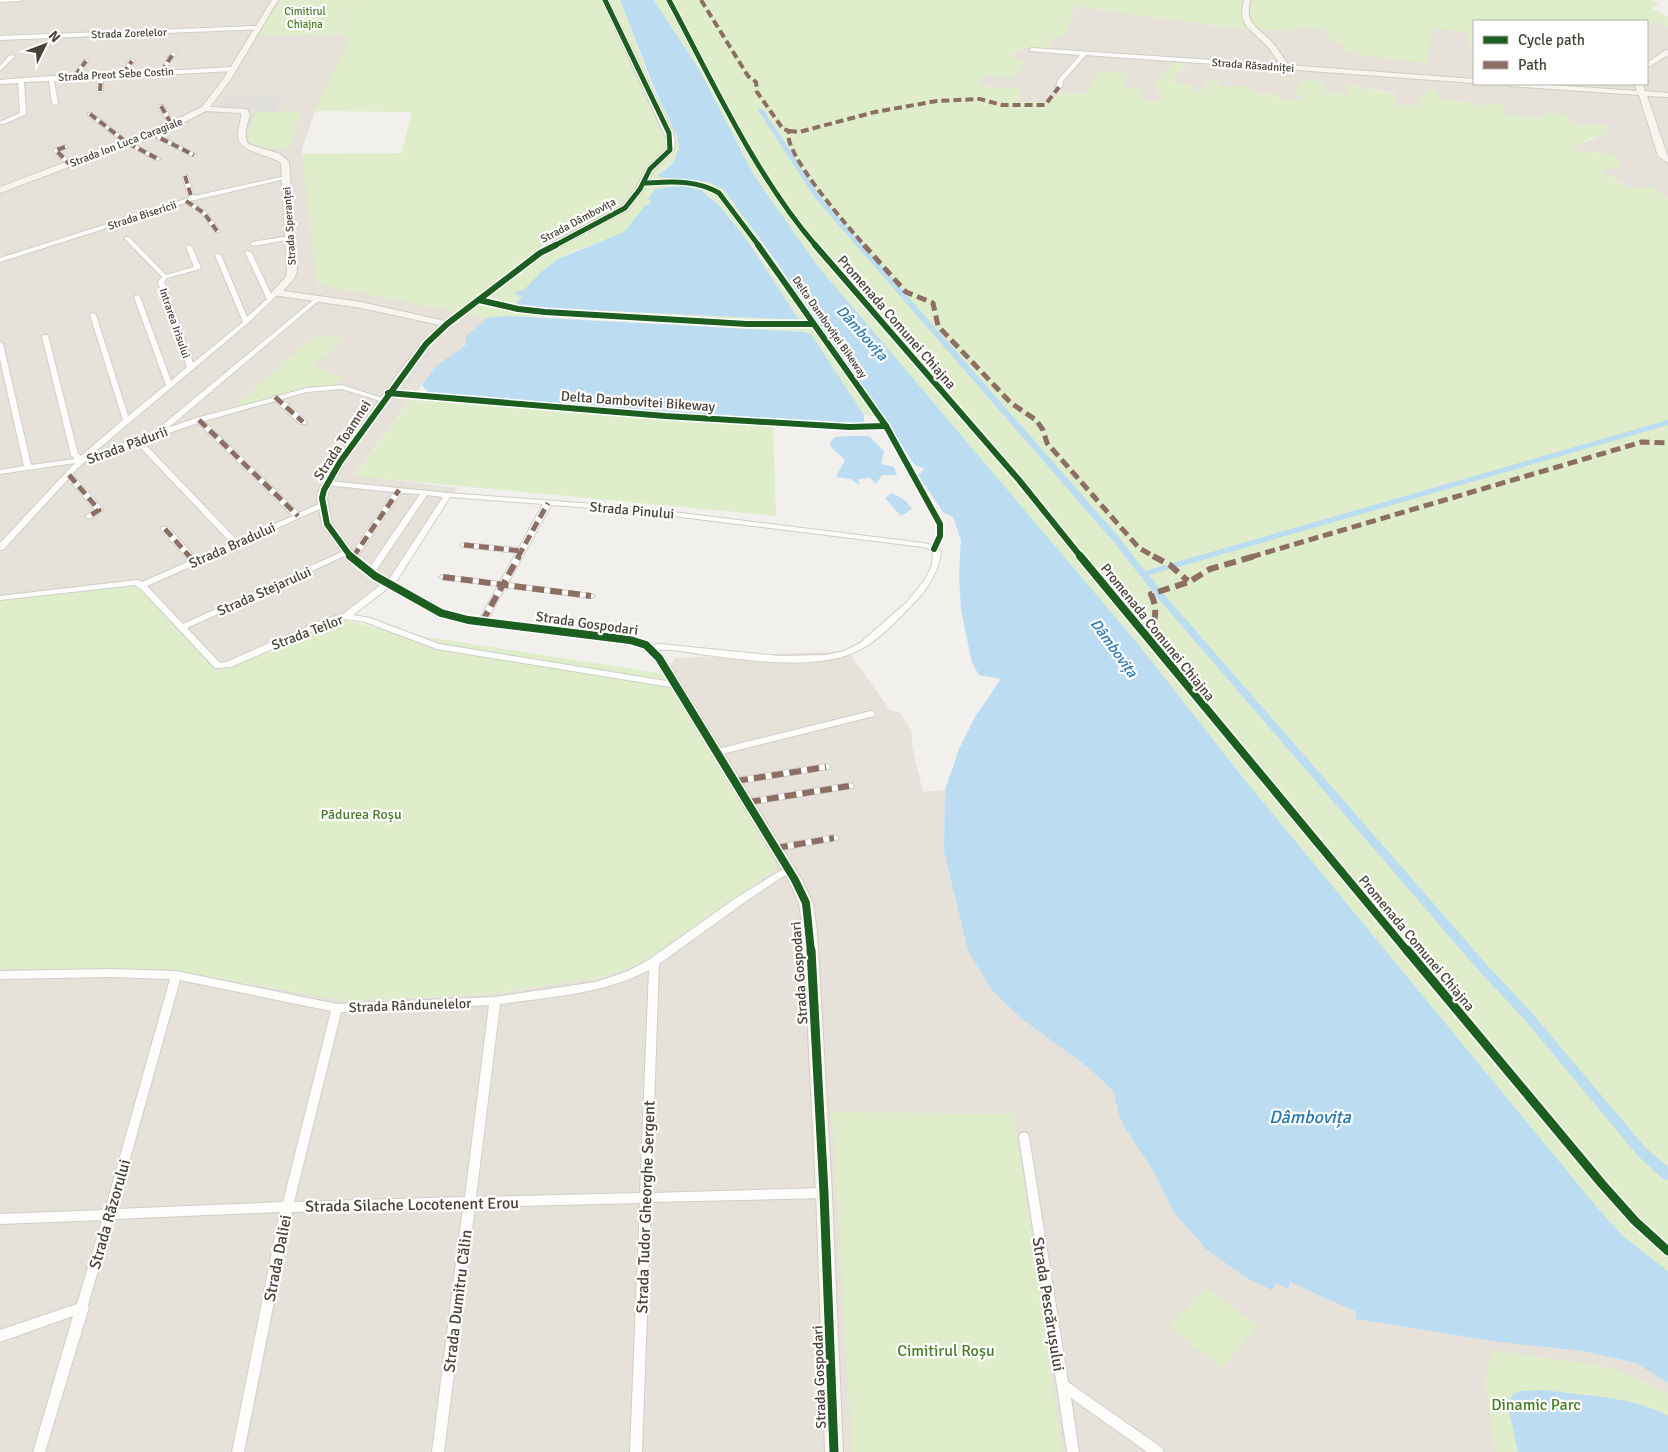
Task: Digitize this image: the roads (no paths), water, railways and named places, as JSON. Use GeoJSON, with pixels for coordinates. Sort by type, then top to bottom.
{"type":"FeatureCollection","features":[{"type":"Feature","properties":{"kind":"street"},"geometry":{"type":"LineString","coordinates":[[0,1],[20,0]]}},
{"type":"Feature","properties":{"kind":"street"},"geometry":{"type":"LineString","coordinates":[[205,109],[275,0]]}},
{"type":"Feature","properties":{"kind":"street","name":"Strada Dâmbovița"},"geometry":{"type":"LineString","coordinates":[[447,324],[549,247],[604,221],[625,208],[640,189],[650,169],[670,150],[672,140],[669,133],[605,0]]}},
{"type":"Feature","properties":{"kind":"street"},"geometry":{"type":"LineString","coordinates":[[1247,0],[1244,13],[1248,24],[1270,45],[1286,67]]}},
{"type":"Feature","properties":{"kind":"street","name":"Strada Zorelelor"},"geometry":{"type":"LineString","coordinates":[[0,38],[257,28]]}},
{"type":"Feature","properties":{"kind":"street","name":"Strada Răsadniței"},"geometry":{"type":"LineString","coordinates":[[1032,50],[1473,81]]}},
{"type":"Feature","properties":{"kind":"street"},"geometry":{"type":"LineString","coordinates":[[1648,65],[1668,52]]}},
{"type":"Feature","properties":{"kind":"street"},"geometry":{"type":"LineString","coordinates":[[161,72],[173,54]]}},
{"type":"Feature","properties":{"kind":"street"},"geometry":{"type":"LineString","coordinates":[[1059,87],[1060,81],[1084,54]]}},
{"type":"Feature","properties":{"kind":"street"},"geometry":{"type":"LineString","coordinates":[[0,69],[12,56]]}},
{"type":"Feature","properties":{"kind":"street"},"geometry":{"type":"LineString","coordinates":[[74,76],[86,61]]}},
{"type":"Feature","properties":{"kind":"street"},"geometry":{"type":"LineString","coordinates":[[123,74],[132,62]]}},
{"type":"Feature","properties":{"kind":"street","name":"Strada Preot Sebe Costin"},"geometry":{"type":"LineString","coordinates":[[0,82],[74,76],[232,69]]}},
{"type":"Feature","properties":{"kind":"street"},"geometry":{"type":"LineString","coordinates":[[100,91],[101,75]]}},
{"type":"Feature","properties":{"kind":"street"},"geometry":{"type":"LineString","coordinates":[[51,78],[55,103]]}},
{"type":"Feature","properties":{"kind":"street"},"geometry":{"type":"LineString","coordinates":[[0,114],[1,125],[24,114],[21,80]]}},
{"type":"Feature","properties":{"kind":"street"},"geometry":{"type":"LineString","coordinates":[[1523,85],[1668,95]]}},
{"type":"Feature","properties":{"kind":"street"},"geometry":{"type":"LineString","coordinates":[[1639,85],[1662,156],[1668,161]]}},
{"type":"Feature","properties":{"kind":"street"},"geometry":{"type":"LineString","coordinates":[[161,106],[172,125]]}},
{"type":"Feature","properties":{"kind":"street","name":"Strada Ion Luca Caragiale"},"geometry":{"type":"LineString","coordinates":[[0,190],[172,125],[205,109]]}},
{"type":"Feature","properties":{"kind":"street","name":"Strada Speranței"},"geometry":{"type":"LineString","coordinates":[[82,460],[126,420],[246,322],[273,296],[291,274],[284,160],[252,149],[243,143],[240,134],[246,115],[244,111],[205,109]]}},
{"type":"Feature","properties":{"kind":"street"},"geometry":{"type":"LineString","coordinates":[[90,114],[126,142],[158,159]]}},
{"type":"Feature","properties":{"kind":"street"},"geometry":{"type":"LineString","coordinates":[[150,133],[194,155]]}},
{"type":"Feature","properties":{"kind":"street"},"geometry":{"type":"LineString","coordinates":[[65,147],[56,150],[69,164]]}},
{"type":"Feature","properties":{"kind":"street"},"geometry":{"type":"LineString","coordinates":[[185,176],[189,200],[204,214],[217,231]]}},
{"type":"Feature","properties":{"kind":"street","name":"Strada Bisericii"},"geometry":{"type":"LineString","coordinates":[[0,260],[189,200],[237,187],[286,178]]}},
{"type":"Feature","properties":{"kind":"street"},"geometry":{"type":"LineString","coordinates":[[127,238],[165,277]]}},
{"type":"Feature","properties":{"kind":"street"},"geometry":{"type":"LineString","coordinates":[[253,244],[290,238]]}},
{"type":"Feature","properties":{"kind":"street","name":"Intrarea Irisului"},"geometry":{"type":"LineString","coordinates":[[189,247],[198,268],[165,277],[161,282],[191,368]]}},
{"type":"Feature","properties":{"kind":"street"},"geometry":{"type":"LineString","coordinates":[[248,252],[273,296],[361,305],[447,324]]}},
{"type":"Feature","properties":{"kind":"street"},"geometry":{"type":"LineString","coordinates":[[218,255],[246,322]]}},
{"type":"Feature","properties":{"kind":"street"},"geometry":{"type":"LineString","coordinates":[[136,297],[169,385]]}},
{"type":"Feature","properties":{"kind":"street"},"geometry":{"type":"LineString","coordinates":[[159,432],[316,300]]}},
{"type":"Feature","properties":{"kind":"street"},"geometry":{"type":"LineString","coordinates":[[93,315],[126,420]]}},
{"type":"Feature","properties":{"kind":"street","name":"Strada Toamnei"},"geometry":{"type":"LineString","coordinates":[[322,506],[322,498],[328,482],[384,400],[420,350],[447,324]]}},
{"type":"Feature","properties":{"kind":"street"},"geometry":{"type":"LineString","coordinates":[[45,336],[75,455],[82,460]]}},
{"type":"Feature","properties":{"kind":"street"},"geometry":{"type":"LineString","coordinates":[[0,344],[28,468]]}},
{"type":"Feature","properties":{"kind":"street","name":"Strada Pădurii"},"geometry":{"type":"LineString","coordinates":[[0,548],[82,460],[159,432],[308,390],[338,386],[384,400]]}},
{"type":"Feature","properties":{"kind":"street"},"geometry":{"type":"LineString","coordinates":[[275,398],[303,422]]}},
{"type":"Feature","properties":{"kind":"street"},"geometry":{"type":"LineString","coordinates":[[199,420],[298,516]]}},
{"type":"Feature","properties":{"kind":"street"},"geometry":{"type":"LineString","coordinates":[[137,440],[235,544]]}},
{"type":"Feature","properties":{"kind":"street"},"geometry":{"type":"LineString","coordinates":[[0,472],[82,460]]}},
{"type":"Feature","properties":{"kind":"street"},"geometry":{"type":"LineString","coordinates":[[69,475],[99,510],[90,516]]}},
{"type":"Feature","properties":{"kind":"street","name":"Strada Pinului"},"geometry":{"type":"LineString","coordinates":[[328,482],[425,493],[678,514],[923,545],[934,549],[937,555],[934,569],[924,587],[869,640],[852,652],[829,657],[781,659],[649,648]]}},
{"type":"Feature","properties":{"kind":"street"},"geometry":{"type":"LineString","coordinates":[[350,556],[399,490]]}},
{"type":"Feature","properties":{"kind":"street"},"geometry":{"type":"LineString","coordinates":[[370,573],[425,493]]}},
{"type":"Feature","properties":{"kind":"street"},"geometry":{"type":"LineString","coordinates":[[346,616],[389,585],[448,495]]}},
{"type":"Feature","properties":{"kind":"street"},"geometry":{"type":"LineString","coordinates":[[482,622],[548,503]]}},
{"type":"Feature","properties":{"kind":"street"},"geometry":{"type":"LineString","coordinates":[[322,506],[327,524],[350,556],[370,573],[389,585]]}},
{"type":"Feature","properties":{"kind":"street","name":"Strada Bradului"},"geometry":{"type":"LineString","coordinates":[[142,585],[322,506]]}},
{"type":"Feature","properties":{"kind":"street"},"geometry":{"type":"LineString","coordinates":[[165,529],[194,561]]}},
{"type":"Feature","properties":{"kind":"street"},"geometry":{"type":"LineString","coordinates":[[464,546],[522,551]]}},
{"type":"Feature","properties":{"kind":"street","name":"Strada Stejarului"},"geometry":{"type":"LineString","coordinates":[[181,628],[350,556]]}},
{"type":"Feature","properties":{"kind":"street"},"geometry":{"type":"LineString","coordinates":[[443,577],[591,596]]}},
{"type":"Feature","properties":{"kind":"street"},"geometry":{"type":"LineString","coordinates":[[0,598],[132,582],[142,585]]}},
{"type":"Feature","properties":{"kind":"street","name":"Strada Teilor"},"geometry":{"type":"LineString","coordinates":[[142,585],[214,664],[223,666],[328,621],[346,616],[367,620],[437,646],[676,685]]}},
{"type":"Feature","properties":{"kind":"street","name":"Strada Gospodari"},"geometry":{"type":"LineString","coordinates":[[389,585],[433,610],[452,617],[630,640],[649,648],[676,685],[749,802],[802,892],[808,916],[824,1193],[834,1452]]}},
{"type":"Feature","properties":{"kind":"street"},"geometry":{"type":"LineString","coordinates":[[718,752],[871,714]]}},
{"type":"Feature","properties":{"kind":"street"},"geometry":{"type":"LineString","coordinates":[[736,781],[826,767]]}},
{"type":"Feature","properties":{"kind":"street"},"geometry":{"type":"LineString","coordinates":[[749,802],[850,786]]}},
{"type":"Feature","properties":{"kind":"street"},"geometry":{"type":"LineString","coordinates":[[776,848],[834,838]]}},
{"type":"Feature","properties":{"kind":"street","name":"Strada Rândunelelor"},"geometry":{"type":"LineString","coordinates":[[0,975],[111,973],[176,976],[338,1008],[495,1001],[608,984],[654,962],[788,868]]}},
{"type":"Feature","properties":{"kind":"street","name":"Strada Tudor Gheorghe Sergent"},"geometry":{"type":"LineString","coordinates":[[636,1452],[654,962]]}},
{"type":"Feature","properties":{"kind":"street","name":"Strada Răzorului"},"geometry":{"type":"LineString","coordinates":[[39,1452],[110,1215],[176,976]]}},
{"type":"Feature","properties":{"kind":"street","name":"Strada Dumitru Călin"},"geometry":{"type":"LineString","coordinates":[[438,1452],[495,1001]]}},
{"type":"Feature","properties":{"kind":"street","name":"Strada Daliei"},"geometry":{"type":"LineString","coordinates":[[238,1452],[287,1207],[338,1008]]}},
{"type":"Feature","properties":{"kind":"street","name":"Strada Pescărușului"},"geometry":{"type":"LineString","coordinates":[[1024,1136],[1062,1384],[1158,1452]]}},
{"type":"Feature","properties":{"kind":"street","name":"Strada Silache Locotenent Erou"},"geometry":{"type":"LineString","coordinates":[[0,1218],[287,1207],[824,1193]]}},
{"type":"Feature","properties":{"kind":"street"},"geometry":{"type":"LineString","coordinates":[[0,1336],[83,1308]]}},
{"type":"Feature","properties":{"kind":"street"},"geometry":{"type":"LineString","coordinates":[[1062,1384],[1073,1452]]}},
{"type":"Feature","properties":{"kind":"water","name":"Dâmbovița"},"geometry":{"type":"Polygon","coordinates":[[[620,0],[654,0],[700,71],[755,177],[817,265],[1139,645],[1245,780],[1601,1212],[1624,1237],[1668,1271],[1668,1383],[1636,1363],[1582,1351],[1499,1342],[1356,1319],[1356,1312],[1290,1282],[1288,1289],[1276,1283],[1272,1290],[1245,1277],[1206,1249],[1173,1211],[1154,1172],[1125,1128],[1119,1115],[1113,1091],[1090,1069],[1022,1019],[992,990],[968,951],[944,851],[945,790],[959,749],[975,717],[1001,679],[979,675],[972,663],[961,610],[959,575],[961,540],[953,517],[943,512],[918,475],[925,469],[915,465],[810,314],[776,261],[724,190],[699,180],[657,176],[673,163],[679,148],[677,136],[655,90],[620,0]]]}},
{"type":"Feature","properties":{"kind":"water"},"geometry":{"type":"Polygon","coordinates":[[[682,186],[701,190],[719,205],[749,243],[799,320],[545,308],[517,305],[522,296],[514,294],[518,290],[523,291],[541,272],[558,259],[624,232],[645,206],[652,202],[648,199],[655,189],[682,186]]]}},
{"type":"Feature","properties":{"kind":"water"},"geometry":{"type":"Polygon","coordinates":[[[506,316],[804,332],[811,334],[864,415],[864,424],[851,426],[430,394],[422,385],[436,366],[466,345],[466,336],[487,318],[506,316]]]}},
{"type":"Feature","properties":{"kind":"water"},"geometry":{"type":"Polygon","coordinates":[[[869,436],[884,451],[881,464],[894,467],[897,475],[882,475],[876,484],[870,478],[858,479],[860,485],[850,479],[836,477],[845,460],[831,447],[830,442],[835,437],[869,436]]]}},
{"type":"Feature","properties":{"kind":"water"},"geometry":{"type":"Polygon","coordinates":[[[892,493],[906,501],[912,509],[901,516],[885,498],[892,493]]]}},
{"type":"Feature","properties":{"kind":"water"},"geometry":{"type":"Polygon","coordinates":[[[1544,1390],[1639,1404],[1668,1416],[1668,1452],[1518,1452],[1508,1406],[1512,1395],[1521,1391],[1544,1390]]]}},
{"type":"Feature","properties":{"kind":"waterway"},"geometry":{"type":"LineString","coordinates":[[761,110],[817,197],[1115,538],[1143,574]]}},
{"type":"Feature","properties":{"kind":"waterway"},"geometry":{"type":"LineString","coordinates":[[1176,565],[1668,422]]}},
{"type":"Feature","properties":{"kind":"waterway"},"geometry":{"type":"LineString","coordinates":[[1143,574],[1165,568]]}},
{"type":"Feature","properties":{"kind":"waterway"},"geometry":{"type":"LineString","coordinates":[[1143,574],[1156,590]]}},
{"type":"Feature","properties":{"kind":"waterway"},"geometry":{"type":"LineString","coordinates":[[1159,594],[1484,969],[1528,1016],[1641,1151],[1668,1175]]}},
{"type":"Feature","properties":{"kind":"park label","name":"Cimitirul Chiajna"},"geometry":{"type":"Point","coordinates":[305,17]}},
{"type":"Feature","properties":{"kind":"park label","name":"Pădurea Roșu"},"geometry":{"type":"Point","coordinates":[361,814]}},
{"type":"Feature","properties":{"kind":"park label","name":"Cimitirul Roșu"},"geometry":{"type":"Point","coordinates":[946,1350]}},
{"type":"Feature","properties":{"kind":"park label","name":"Dinamic Parc"},"geometry":{"type":"Point","coordinates":[1536,1404]}}]}
